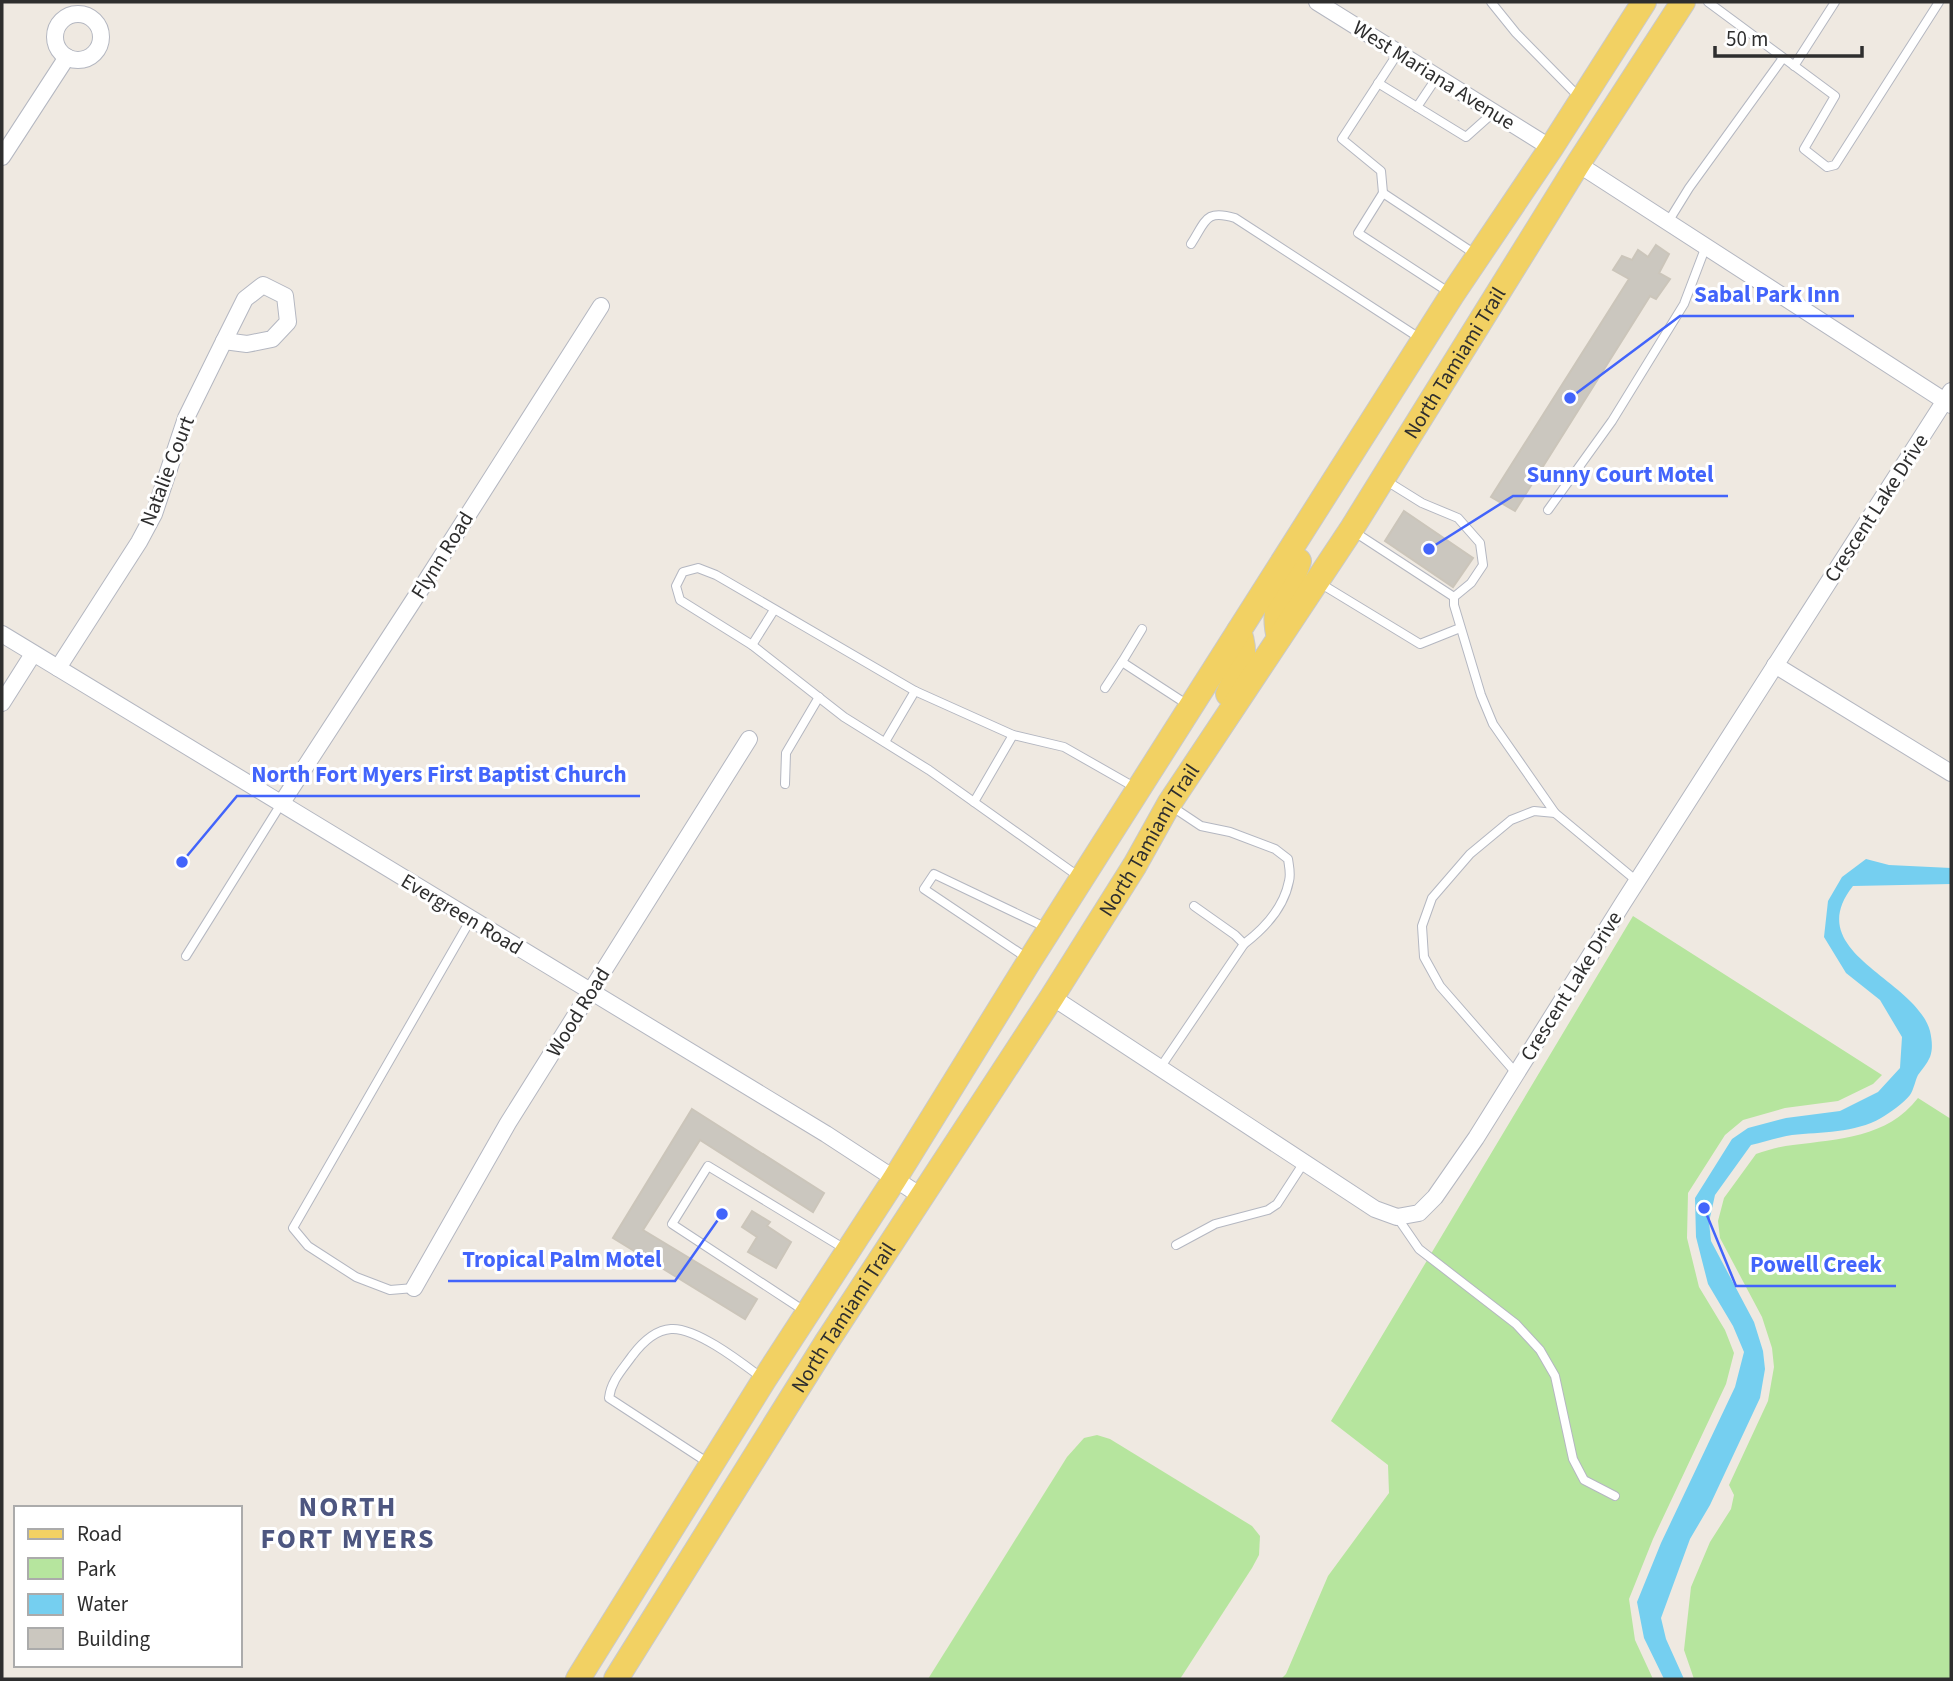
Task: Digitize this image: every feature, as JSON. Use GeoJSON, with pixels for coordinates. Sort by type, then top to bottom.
{"type":"FeatureCollection","features":[{"type":"Feature","properties":{"kind":"main road","name":"North Tamiami Trail"},"geometry":{"type":"LineString","coordinates":[[579,1679],[764,1380],[894,1180],[1030,960],[1452,295],[1551,148],[1644,2]]}},
{"type":"Feature","properties":{"kind":"main road","name":"North Tamiami Trail"},"geometry":{"type":"LineString","coordinates":[[615,1679],[826,1343],[1052,997],[1169,804],[1351,530],[1578,164],[1683,2]]}},
{"type":"Feature","properties":{"kind":"main road"},"geometry":{"type":"LineString","coordinates":[[1578,164],[1583,133],[1591,110],[1613,68],[1616,46]]}},
{"type":"Feature","properties":{"kind":"main road"},"geometry":{"type":"LineString","coordinates":[[1527,246],[1529,227],[1548,181],[1551,148]]}},
{"type":"Feature","properties":{"kind":"main road"},"geometry":{"type":"LineString","coordinates":[[1279,638],[1276,625],[1277,607],[1297,566],[1301,548],[1299,536]]}},
{"type":"Feature","properties":{"kind":"main road"},"geometry":{"type":"LineString","coordinates":[[1221,729],[1222,707],[1243,661],[1244,645],[1239,631]]}},
{"type":"Feature","properties":{"kind":"main road"},"geometry":{"type":"LineString","coordinates":[[615,1679],[609,1664],[610,1647],[632,1592]]}},
{"type":"Feature","properties":{"kind":"street","name":"West Mariana Avenue"},"geometry":{"type":"LineString","coordinates":[[1317,2],[1551,148]]}},
{"type":"Feature","properties":{"kind":"street"},"geometry":{"type":"LineString","coordinates":[[2,157],[67,57]]}},
{"type":"Feature","properties":{"kind":"street"},"geometry":{"type":"LineString","coordinates":[[1578,164],[1949,399]]}},
{"type":"Feature","properties":{"kind":"street","name":"Flynn Road"},"geometry":{"type":"LineString","coordinates":[[281,804],[601,306]]}},
{"type":"Feature","properties":{"kind":"street","name":"Natalie Court"},"geometry":{"type":"LineString","coordinates":[[58,668],[139,542],[153,514],[186,418],[224,341]]}},
{"type":"Feature","properties":{"kind":"street","name":"Crescent Lake Drive"},"geometry":{"type":"LineString","coordinates":[[1397,1217],[1419,1213],[1435,1197],[1775,665],[1949,399]]}},
{"type":"Feature","properties":{"kind":"street","name":"Evergreen Road"},"geometry":{"type":"LineString","coordinates":[[2,635],[826,1134],[921,1196]]}},
{"type":"Feature","properties":{"kind":"street"},"geometry":{"type":"LineString","coordinates":[[2,703],[33,654]]}},
{"type":"Feature","properties":{"kind":"street"},"geometry":{"type":"LineString","coordinates":[[1775,665],[1951,773]]}},
{"type":"Feature","properties":{"kind":"street","name":"Wood Road"},"geometry":{"type":"LineString","coordinates":[[414,1288],[508,1123],[749,740]]}},
{"type":"Feature","properties":{"kind":"street"},"geometry":{"type":"LineString","coordinates":[[1052,997],[1303,1164],[1375,1209],[1397,1217]]}},
{"type":"Feature","properties":{"kind":"lane"},"geometry":{"type":"LineString","coordinates":[[1490,2],[1516,33],[1582,99]]}},
{"type":"Feature","properties":{"kind":"lane"},"geometry":{"type":"LineString","coordinates":[[1708,2],[1835,96],[1804,149],[1827,167],[1835,165],[1939,2]]}},
{"type":"Feature","properties":{"kind":"lane"},"geometry":{"type":"LineString","coordinates":[[1794,66],[1835,2]]}},
{"type":"Feature","properties":{"kind":"lane"},"geometry":{"type":"LineString","coordinates":[[1398,53],[1342,139],[1381,171],[1383,193],[1358,233],[1452,295]]}},
{"type":"Feature","properties":{"kind":"lane"},"geometry":{"type":"LineString","coordinates":[[1668,222],[1689,188],[1783,58]]}},
{"type":"Feature","properties":{"kind":"lane"},"geometry":{"type":"LineString","coordinates":[[1418,107],[1437,77]]}},
{"type":"Feature","properties":{"kind":"lane"},"geometry":{"type":"LineString","coordinates":[[1378,83],[1466,137],[1494,112]]}},
{"type":"Feature","properties":{"kind":"lane"},"geometry":{"type":"LineString","coordinates":[[1383,193],[1477,256]]}},
{"type":"Feature","properties":{"kind":"lane"},"geometry":{"type":"LineString","coordinates":[[1191,244],[1208,218],[1213,215],[1219,213],[1235,218],[1423,341]]}},
{"type":"Feature","properties":{"kind":"lane"},"geometry":{"type":"LineString","coordinates":[[1548,510],[1612,421],[1685,304],[1706,246]]}},
{"type":"Feature","properties":{"kind":"lane"},"geometry":{"type":"LineString","coordinates":[[1382,479],[1407,495],[1458,518],[1480,543],[1483,565],[1471,583],[1454,597]]}},
{"type":"Feature","properties":{"kind":"lane"},"geometry":{"type":"LineString","coordinates":[[1351,530],[1454,597],[1460,628],[1493,724],[1555,813],[1638,882]]}},
{"type":"Feature","properties":{"kind":"lane"},"geometry":{"type":"LineString","coordinates":[[1082,879],[974,802],[844,717],[752,645],[680,600],[676,586],[684,572],[698,568],[716,575],[915,691],[1013,735],[1064,747],[1139,789]]}},
{"type":"Feature","properties":{"kind":"lane"},"geometry":{"type":"LineString","coordinates":[[1316,580],[1420,644],[1460,628]]}},
{"type":"Feature","properties":{"kind":"lane"},"geometry":{"type":"LineString","coordinates":[[752,645],[774,610]]}},
{"type":"Feature","properties":{"kind":"lane"},"geometry":{"type":"LineString","coordinates":[[1105,688],[1142,629]]}},
{"type":"Feature","properties":{"kind":"lane"},"geometry":{"type":"LineString","coordinates":[[1122,662],[1191,707]]}},
{"type":"Feature","properties":{"kind":"lane"},"geometry":{"type":"LineString","coordinates":[[885,742],[915,691]]}},
{"type":"Feature","properties":{"kind":"lane"},"geometry":{"type":"LineString","coordinates":[[785,784],[786,753],[819,697]]}},
{"type":"Feature","properties":{"kind":"lane"},"geometry":{"type":"LineString","coordinates":[[974,802],[1013,735]]}},
{"type":"Feature","properties":{"kind":"lane"},"geometry":{"type":"LineString","coordinates":[[186,956],[281,804]]}},
{"type":"Feature","properties":{"kind":"lane"},"geometry":{"type":"LineString","coordinates":[[1160,1068],[1244,944],[1260,932],[1275,914],[1290,880],[1288,859],[1275,849],[1230,832],[1201,826],[1169,804]]}},
{"type":"Feature","properties":{"kind":"lane"},"geometry":{"type":"LineString","coordinates":[[1516,1073],[1440,986],[1424,957],[1422,926],[1432,898],[1470,854],[1511,820],[1534,811],[1555,813]]}},
{"type":"Feature","properties":{"kind":"lane"},"geometry":{"type":"LineString","coordinates":[[1030,960],[924,889],[934,874],[1050,929]]}},
{"type":"Feature","properties":{"kind":"lane"},"geometry":{"type":"LineString","coordinates":[[1194,906],[1244,944]]}},
{"type":"Feature","properties":{"kind":"lane"},"geometry":{"type":"LineString","coordinates":[[414,1288],[390,1290],[356,1277],[308,1246],[293,1228],[471,919]]}},
{"type":"Feature","properties":{"kind":"lane"},"geometry":{"type":"LineString","coordinates":[[1176,1245],[1214,1224],[1268,1210],[1277,1204],[1303,1164]]}},
{"type":"Feature","properties":{"kind":"lane"},"geometry":{"type":"LineString","coordinates":[[808,1313],[672,1224],[701,1177],[708,1166],[847,1251]]}},
{"type":"Feature","properties":{"kind":"lane"},"geometry":{"type":"LineString","coordinates":[[1397,1217],[1419,1249],[1516,1324],[1541,1350],[1555,1376],[1573,1459],[1584,1480],[1615,1496]]}},
{"type":"Feature","properties":{"kind":"lane"},"geometry":{"type":"LineString","coordinates":[[712,1465],[609,1398],[611,1385],[640,1345],[655,1334],[671,1329],[687,1331],[717,1346],[764,1380]]}},
{"type":"Feature","properties":{"kind":"green space"},"geometry":{"type":"Polygon","coordinates":[[[1633,916],[1882,1075],[1873,1084],[1838,1101],[1785,1108],[1743,1120],[1725,1135],[1688,1193],[1687,1238],[1699,1287],[1725,1330],[1734,1353],[1726,1384],[1653,1539],[1629,1599],[1635,1640],[1653,1679],[1281,1679],[1286,1674],[1328,1576],[1389,1493],[1388,1465],[1331,1421],[1633,916]]]}},
{"type":"Feature","properties":{"kind":"green space"},"geometry":{"type":"Polygon","coordinates":[[[1918,1098],[1951,1119],[1951,1679],[1694,1679],[1684,1650],[1691,1587],[1710,1542],[1731,1509],[1734,1495],[1729,1485],[1768,1401],[1774,1367],[1772,1348],[1762,1317],[1720,1238],[1718,1221],[1724,1198],[1756,1154],[1784,1146],[1845,1138],[1877,1129],[1906,1111],[1918,1098]]]}},
{"type":"Feature","properties":{"kind":"green space"},"geometry":{"type":"Polygon","coordinates":[[[1097,1435],[1110,1439],[1252,1526],[1260,1536],[1259,1555],[1252,1568],[1180,1679],[928,1679],[1067,1457],[1084,1438],[1097,1435]]]}},
{"type":"Feature","properties":{"kind":"water"},"geometry":{"type":"Polygon","coordinates":[[[1866,859],[1889,865],[1951,868],[1951,884],[1853,886],[1840,909],[1841,929],[1850,947],[1920,1012],[1930,1031],[1931,1054],[1910,1095],[1884,1116],[1860,1127],[1792,1135],[1751,1145],[1715,1195],[1709,1222],[1711,1241],[1754,1322],[1763,1351],[1765,1369],[1760,1398],[1710,1505],[1690,1539],[1661,1618],[1666,1639],[1684,1679],[1664,1679],[1644,1638],[1637,1602],[1661,1543],[1735,1387],[1744,1352],[1733,1326],[1708,1284],[1696,1237],[1695,1198],[1732,1139],[1748,1128],[1786,1118],[1840,1111],[1878,1092],[1900,1068],[1902,1037],[1880,1000],[1846,973],[1824,937],[1828,901],[1842,877],[1866,859]]]}},
{"type":"Feature","properties":{"kind":"building"},"geometry":{"type":"Polygon","coordinates":[[[1656,245],[1669,254],[1659,273],[1670,279],[1656,299],[1650,296],[1515,511],[1491,497],[1629,279],[1613,270],[1622,256],[1632,260],[1638,250],[1648,257],[1656,245]]]}},
{"type":"Feature","properties":{"kind":"building"},"geometry":{"type":"Polygon","coordinates":[[[1404,511],[1473,558],[1453,587],[1385,541],[1404,511]]]}},
{"type":"Feature","properties":{"kind":"building"},"geometry":{"type":"Polygon","coordinates":[[[692,1109],[824,1193],[813,1212],[700,1140],[643,1230],[757,1299],[745,1319],[613,1238],[692,1109]]]}},
{"type":"Feature","properties":{"kind":"building"},"geometry":{"type":"Polygon","coordinates":[[[752,1211],[770,1222],[767,1226],[791,1242],[776,1268],[748,1252],[757,1237],[742,1227],[752,1211]]]}},
{"type":"Feature","properties":{"kind":"place","name":"Sabal Park Inn"},"geometry":{"type":"Point","coordinates":[1570,398]}},
{"type":"Feature","properties":{"kind":"place","name":"Sunny Court Motel"},"geometry":{"type":"Point","coordinates":[1429,549]}},
{"type":"Feature","properties":{"kind":"place","name":"North Fort Myers First Baptist Church"},"geometry":{"type":"Point","coordinates":[182,862]}},
{"type":"Feature","properties":{"kind":"place","name":"Powell Creek"},"geometry":{"type":"Point","coordinates":[1704,1208]}},
{"type":"Feature","properties":{"kind":"place","name":"Tropical Palm Motel"},"geometry":{"type":"Point","coordinates":[722,1214]}},
{"type":"Feature","properties":{"kind":"district","name":"NORTH FORT MYERS"},"geometry":{"type":"Point","coordinates":[348,1523]}}]}
